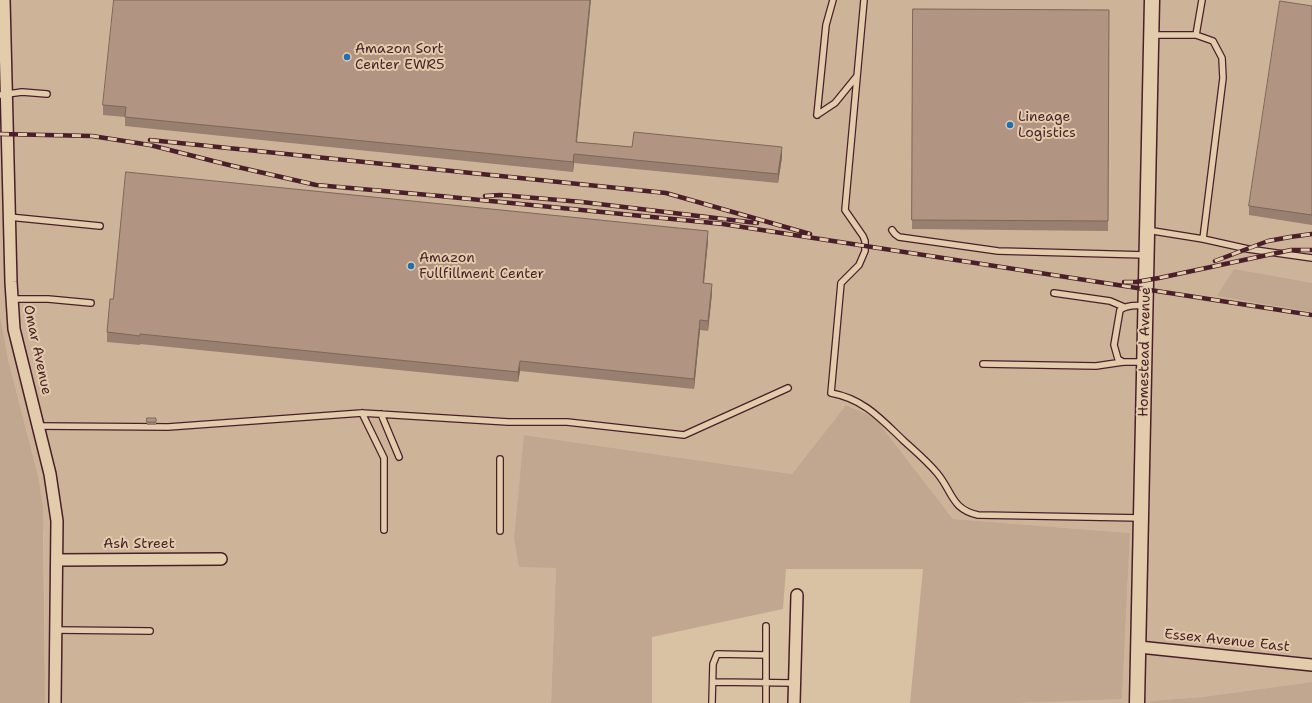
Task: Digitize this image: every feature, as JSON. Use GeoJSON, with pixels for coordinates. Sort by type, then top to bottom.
{"type":"FeatureCollection","features":[{"type":"Feature","properties":{"kind":"street","name":"Omar Avenue"},"geometry":{"type":"LineString","coordinates":[[4,0],[3,94],[11,299],[14,329],[50,474],[57,521],[55,703]]}},
{"type":"Feature","properties":{"kind":"street","name":"Homestead Avenue"},"geometry":{"type":"LineString","coordinates":[[1138,703],[1152,0]]}},
{"type":"Feature","properties":{"kind":"street","name":"Ash Street"},"geometry":{"type":"LineString","coordinates":[[57,560],[221,559]]}},
{"type":"Feature","properties":{"kind":"street"},"geometry":{"type":"LineString","coordinates":[[794,703],[797,595]]}},
{"type":"Feature","properties":{"kind":"street","name":"Essex Avenue East"},"geometry":{"type":"LineString","coordinates":[[1139,647],[1312,665]]}},
{"type":"Feature","properties":{"kind":"lane"},"geometry":{"type":"LineString","coordinates":[[833,0],[826,25],[816,115],[835,103],[857,76]]}},
{"type":"Feature","properties":{"kind":"lane"},"geometry":{"type":"LineString","coordinates":[[864,0],[845,210],[863,236],[865,241],[865,251],[859,265],[842,283],[831,393],[850,398],[870,410],[933,468],[944,482],[958,506],[968,513],[978,515],[1141,518]]}},
{"type":"Feature","properties":{"kind":"lane"},"geometry":{"type":"LineString","coordinates":[[1196,35],[1202,0]]}},
{"type":"Feature","properties":{"kind":"lane"},"geometry":{"type":"LineString","coordinates":[[1151,35],[1196,35],[1213,41],[1222,58],[1223,78],[1203,239]]}},
{"type":"Feature","properties":{"kind":"lane"},"geometry":{"type":"LineString","coordinates":[[3,94],[22,92],[47,94]]}},
{"type":"Feature","properties":{"kind":"lane"},"geometry":{"type":"LineString","coordinates":[[9,217],[100,226]]}},
{"type":"Feature","properties":{"kind":"lane"},"geometry":{"type":"LineString","coordinates":[[892,230],[899,237],[989,250],[1147,255]]}},
{"type":"Feature","properties":{"kind":"lane"},"geometry":{"type":"LineString","coordinates":[[1147,230],[1203,239],[1248,249],[1312,258]]}},
{"type":"Feature","properties":{"kind":"lane"},"geometry":{"type":"LineString","coordinates":[[1054,293],[1110,301],[1124,307]]}},
{"type":"Feature","properties":{"kind":"lane"},"geometry":{"type":"LineString","coordinates":[[11,299],[38,298],[91,303]]}},
{"type":"Feature","properties":{"kind":"lane"},"geometry":{"type":"LineString","coordinates":[[1123,362],[1118,359],[1114,345],[1120,310],[1124,307],[1135,305],[1146,306]]}},
{"type":"Feature","properties":{"kind":"lane"},"geometry":{"type":"LineString","coordinates":[[982,364],[1096,366],[1123,362],[1145,362]]}},
{"type":"Feature","properties":{"kind":"lane"},"geometry":{"type":"LineString","coordinates":[[38,426],[168,427],[362,413],[508,422],[567,422],[684,435],[788,388]]}},
{"type":"Feature","properties":{"kind":"lane"},"geometry":{"type":"LineString","coordinates":[[362,413],[384,458],[384,530]]}},
{"type":"Feature","properties":{"kind":"lane"},"geometry":{"type":"LineString","coordinates":[[381,414],[399,457]]}},
{"type":"Feature","properties":{"kind":"lane"},"geometry":{"type":"LineString","coordinates":[[500,459],[500,531]]}},
{"type":"Feature","properties":{"kind":"lane"},"geometry":{"type":"LineString","coordinates":[[766,626],[766,703]]}},
{"type":"Feature","properties":{"kind":"lane"},"geometry":{"type":"LineString","coordinates":[[56,630],[150,631]]}},
{"type":"Feature","properties":{"kind":"lane"},"geometry":{"type":"LineString","coordinates":[[712,703],[713,664],[717,654],[766,655]]}},
{"type":"Feature","properties":{"kind":"lane"},"geometry":{"type":"LineString","coordinates":[[713,682],[794,684]]}},
{"type":"Feature","properties":{"kind":"shaded area"},"geometry":{"type":"Polygon","coordinates":[[[0,0],[1312,0],[1312,682],[1202,697],[1150,701],[1150,703],[1016,703],[1122,698],[1130,533],[953,519],[875,418],[846,405],[792,474],[524,435],[556,568],[551,703],[45,703],[44,537],[38,476],[8,359],[0,320],[0,0]]]}},
{"type":"Feature","properties":{"kind":"shaded area"},"geometry":{"type":"Polygon","coordinates":[[[1234,269],[1312,283],[1312,312],[1217,296],[1234,269]]]}},
{"type":"Feature","properties":{"kind":"shaded area"},"geometry":{"type":"Polygon","coordinates":[[[0,316],[8,359],[38,476],[43,507],[45,703],[0,703],[0,316]]]}},
{"type":"Feature","properties":{"kind":"shaded area"},"geometry":{"type":"Polygon","coordinates":[[[846,405],[875,418],[953,519],[1130,533],[1122,699],[1016,703],[910,703],[923,569],[786,569],[783,609],[652,637],[652,703],[551,703],[556,568],[519,567],[514,538],[524,435],[792,474],[846,405]]]}},
{"type":"Feature","properties":{"kind":"shaded area"},"geometry":{"type":"Polygon","coordinates":[[[1312,682],[1312,703],[1150,703],[1150,701],[1202,697],[1312,682]]]}},
{"type":"Feature","properties":{"kind":"building","name":"Amazon Sort Center EWR5"},"geometry":{"type":"Polygon","coordinates":[[[114,0],[590,0],[576,142],[632,147],[634,132],[782,147],[778,174],[574,154],[573,162],[125,117],[126,107],[103,105],[114,0]]]}},
{"type":"Feature","properties":{"kind":"building"},"geometry":{"type":"Polygon","coordinates":[[[1280,1],[1312,6],[1312,215],[1249,206],[1280,1]]]}},
{"type":"Feature","properties":{"kind":"building","name":"Lineage Logistics"},"geometry":{"type":"Polygon","coordinates":[[[913,9],[1109,10],[1108,221],[912,220],[913,9]]]}},
{"type":"Feature","properties":{"kind":"building","name":"Amazon Fullfillment Center"},"geometry":{"type":"Polygon","coordinates":[[[126,172],[708,231],[703,283],[712,284],[708,321],[700,320],[694,379],[520,361],[518,372],[140,334],[140,336],[107,332],[110,299],[113,299],[126,172]]]}},
{"type":"Feature","properties":{"kind":"building"},"geometry":{"type":"Polygon","coordinates":[[[147,418],[156,418],[156,422],[147,422],[147,418]]]}},
{"type":"Feature","properties":{"kind":"railway"},"geometry":{"type":"LineString","coordinates":[[0,134],[92,136],[150,145],[316,185],[723,224],[1312,315]]}},
{"type":"Feature","properties":{"kind":"railway"},"geometry":{"type":"LineString","coordinates":[[150,140],[666,193],[810,234]]}},
{"type":"Feature","properties":{"kind":"railway"},"geometry":{"type":"LineString","coordinates":[[485,196],[500,195],[582,202],[757,223]]}},
{"type":"Feature","properties":{"kind":"railway"},"geometry":{"type":"LineString","coordinates":[[1215,261],[1268,241],[1312,234]]}},
{"type":"Feature","properties":{"kind":"railway"},"geometry":{"type":"LineString","coordinates":[[1124,282],[1136,282],[1159,278],[1291,250],[1312,250]]}},
{"type":"Feature","properties":{"kind":"place","name":"Amazon Sort Center EWR5"},"geometry":{"type":"Point","coordinates":[347,57]}},
{"type":"Feature","properties":{"kind":"place","name":"Lineage Logistics"},"geometry":{"type":"Point","coordinates":[1010,125]}},
{"type":"Feature","properties":{"kind":"place","name":"Amazon Fullfillment Center"},"geometry":{"type":"Point","coordinates":[411,266]}}]}
